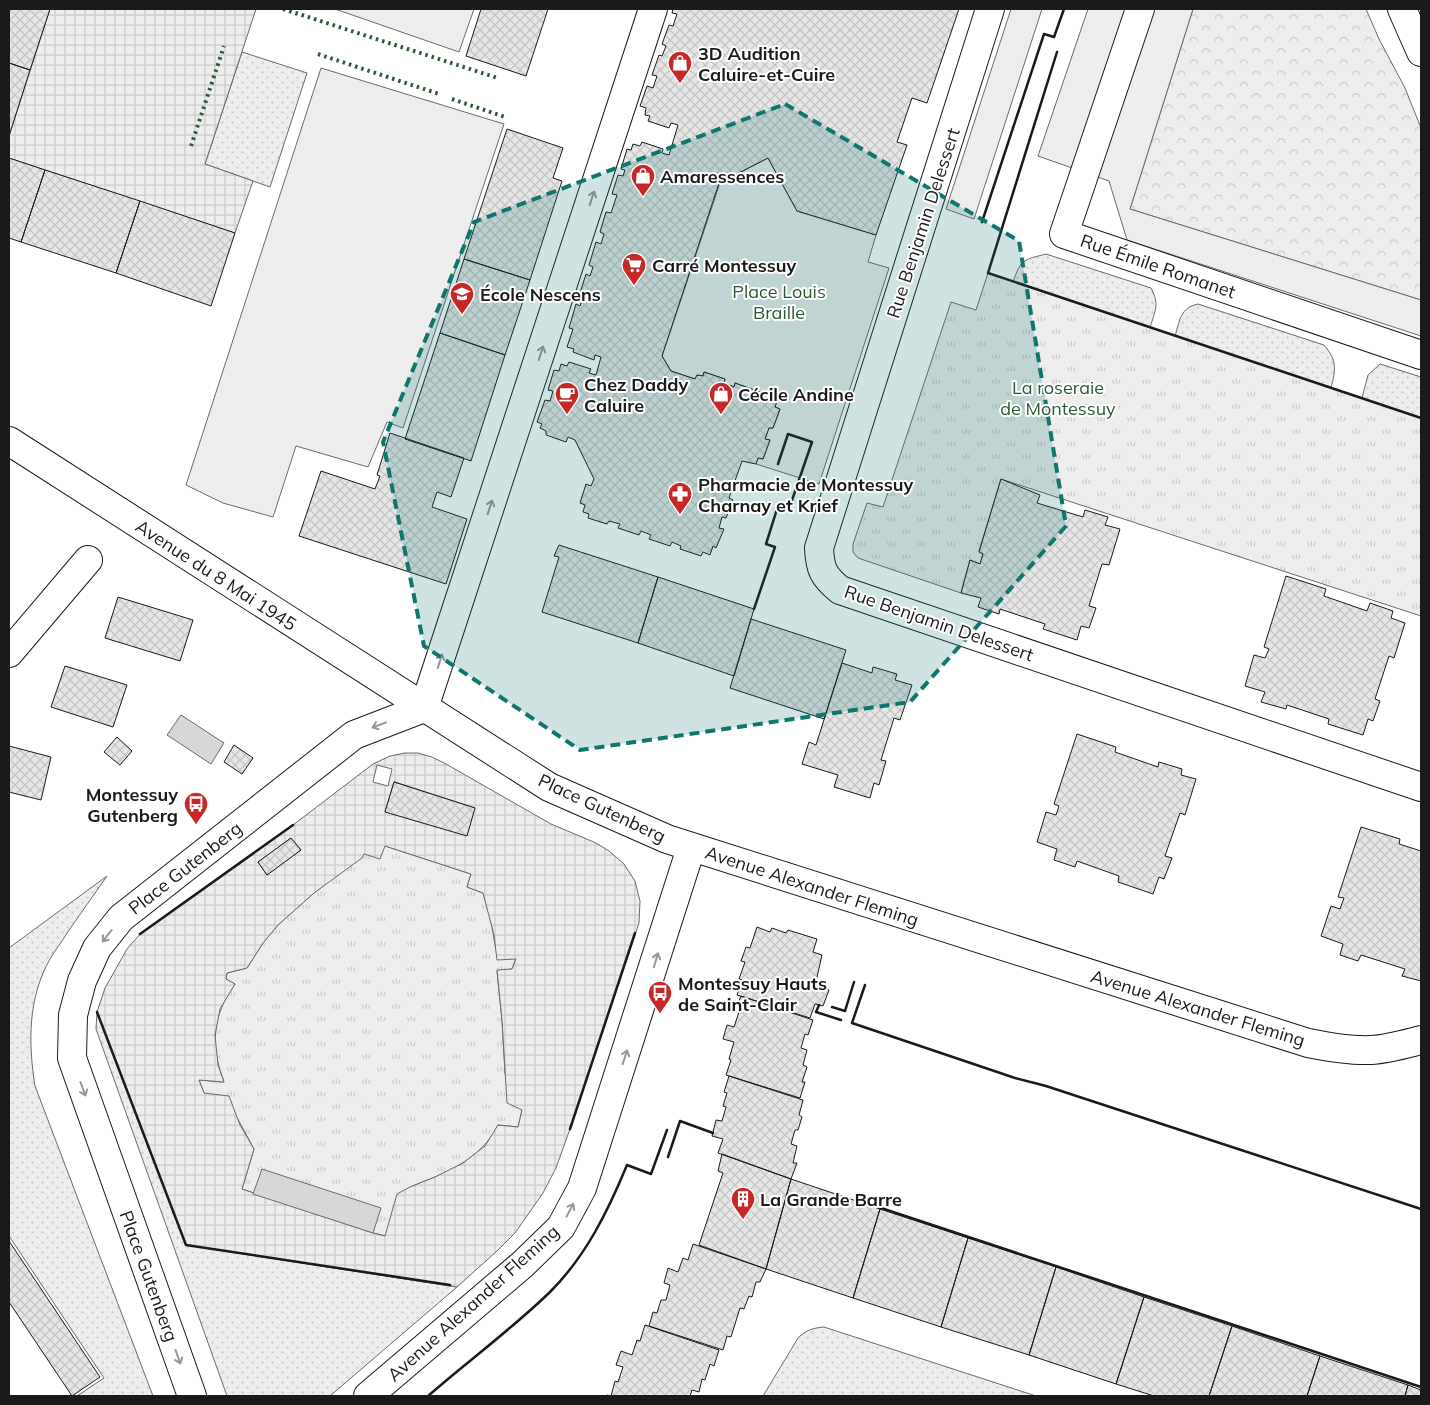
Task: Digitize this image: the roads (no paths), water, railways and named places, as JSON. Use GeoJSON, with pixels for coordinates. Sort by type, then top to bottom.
{"type":"FeatureCollection","features":[{"type":"Feature","properties":{"kind":"street"},"geometry":{"type":"LineString","coordinates":[[424,708],[653,9]]}},
{"type":"Feature","properties":{"kind":"street","name":"Rue Benjamin Delessert"},"geometry":{"type":"LineString","coordinates":[[990,9],[820,548],[820,565],[828,580],[840,590],[1421,787]]}},
{"type":"Feature","properties":{"kind":"street","name":"Rue Émile Romanet"},"geometry":{"type":"LineString","coordinates":[[1140,9],[1064,234],[1421,355]]}},
{"type":"Feature","properties":{"kind":"street"},"geometry":{"type":"LineString","coordinates":[[1402,9],[1421,52]]}},
{"type":"Feature","properties":{"kind":"street","name":"Avenue du 8 Mai 1945"},"geometry":{"type":"LineString","coordinates":[[9,441],[424,708]]}},
{"type":"Feature","properties":{"kind":"street"},"geometry":{"type":"LineString","coordinates":[[9,653],[88,560]]}},
{"type":"Feature","properties":{"kind":"street","name":"Place Gutenberg"},"geometry":{"type":"LineString","coordinates":[[192,1396],[72,1058],[73,1015],[82,981],[97,948],[121,918],[354,735],[424,708],[549,787],[667,840],[691,848]]}},
{"type":"Feature","properties":{"kind":"street","name":"Avenue Alexander Fleming"},"geometry":{"type":"LineString","coordinates":[[368,1396],[516,1270],[561,1227],[582,1188],[691,848],[1308,1043],[1338,1049],[1370,1050],[1421,1040]]}},
{"type":"Feature","properties":{"kind":"place","name":"3D Audition Caluire-et-Cuire"},"geometry":{"type":"Point","coordinates":[680,84]}},
{"type":"Feature","properties":{"kind":"place","name":"Amaressences"},"geometry":{"type":"Point","coordinates":[643,197]}},
{"type":"Feature","properties":{"kind":"place","name":"Carré Montessuy"},"geometry":{"type":"Point","coordinates":[634,286]}},
{"type":"Feature","properties":{"kind":"place","name":"École Nescens"},"geometry":{"type":"Point","coordinates":[462,315]}},
{"type":"Feature","properties":{"kind":"place","name":"Chez Daddy Caluire"},"geometry":{"type":"Point","coordinates":[567,415]}},
{"type":"Feature","properties":{"kind":"place","name":"Cécile Andine"},"geometry":{"type":"Point","coordinates":[721,415]}},
{"type":"Feature","properties":{"kind":"place","name":"Pharmacie de Montessuy Charnay et Krief"},"geometry":{"type":"Point","coordinates":[680,515]}},
{"type":"Feature","properties":{"kind":"place","name":"Montessuy Gutenberg"},"geometry":{"type":"Point","coordinates":[196,825]}},
{"type":"Feature","properties":{"kind":"place","name":"Montessuy Hauts de Saint-Clair"},"geometry":{"type":"Point","coordinates":[660,1014]}},
{"type":"Feature","properties":{"kind":"place","name":"La Grande Barre"},"geometry":{"type":"Point","coordinates":[743,1220]}},
{"type":"Feature","properties":{"kind":"park label","name":"Place Louis Braille"},"geometry":{"type":"Point","coordinates":[779,301]}},
{"type":"Feature","properties":{"kind":"park label","name":"La roseraie de Montessuy"},"geometry":{"type":"Point","coordinates":[1058,397]}}]}
